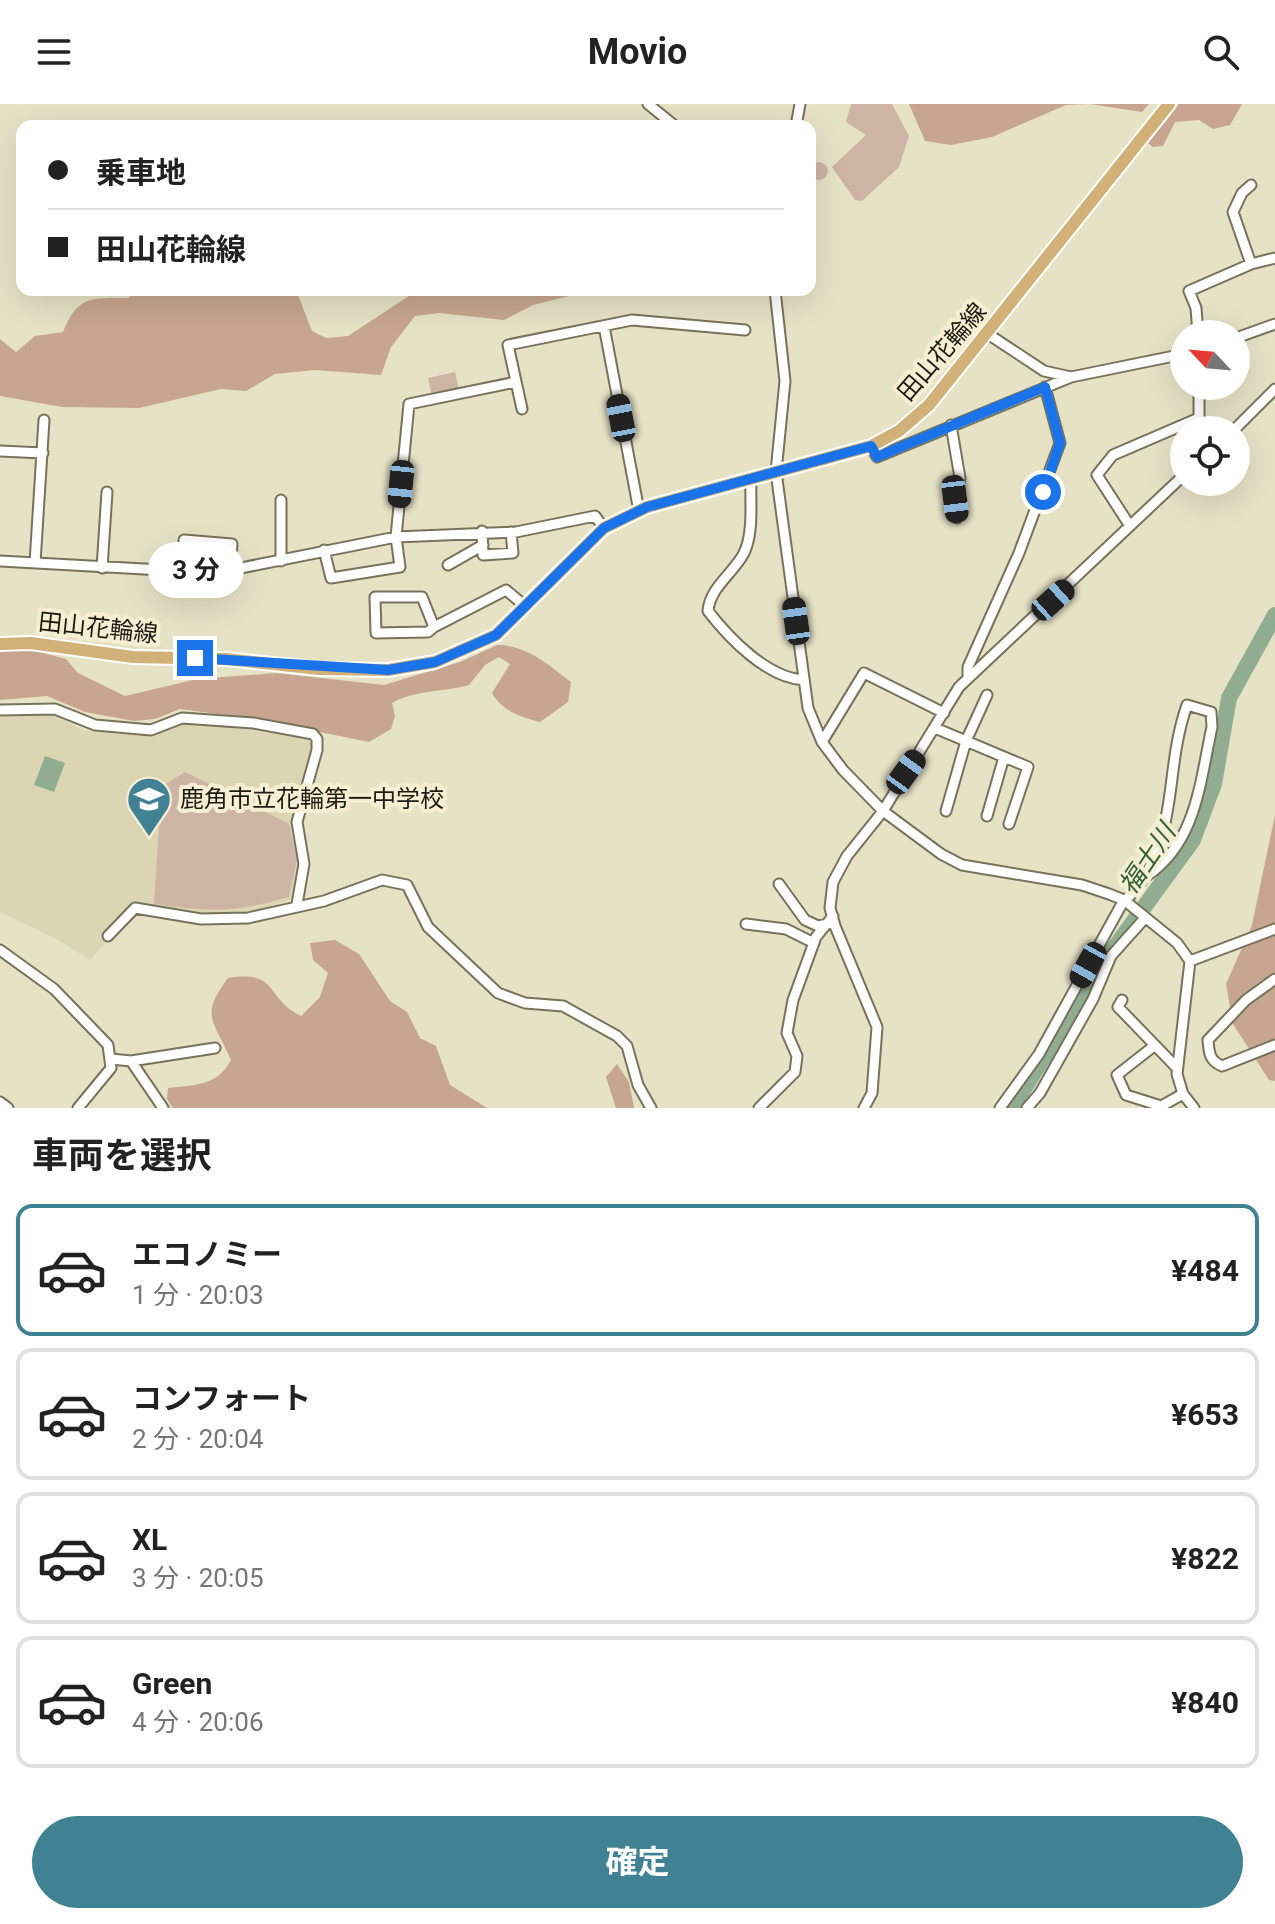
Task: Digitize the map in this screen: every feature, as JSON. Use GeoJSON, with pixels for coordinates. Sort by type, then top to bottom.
{"type":"FeatureCollection","features":[{"type":"Feature","properties":{"kind":"main road","name":"田山花輪線"},"geometry":{"type":"LineString","coordinates":[[0,644],[31,643],[133,657],[226,659],[319,669],[388,670],[435,662],[496,635],[604,528],[639,511],[871,446],[899,431],[929,405],[988,334],[1169,104]]}},
{"type":"Feature","properties":{"kind":"street"},"geometry":{"type":"LineString","coordinates":[[648,104],[668,120]]}},
{"type":"Feature","properties":{"kind":"street"},"geometry":{"type":"LineString","coordinates":[[1251,185],[1242,193],[1233,212],[1251,264]]}},
{"type":"Feature","properties":{"kind":"street"},"geometry":{"type":"LineString","coordinates":[[1197,320],[1189,291],[1251,264],[1275,258]]}},
{"type":"Feature","properties":{"kind":"street"},"geometry":{"type":"LineString","coordinates":[[776,296],[785,381],[776,472],[808,708],[822,742],[843,770],[883,811],[962,865],[1082,885],[1124,901],[1177,943],[1190,961],[1177,1068],[1183,1094],[1194,1108]]}},
{"type":"Feature","properties":{"kind":"street"},"geometry":{"type":"LineString","coordinates":[[522,409],[508,345],[632,320],[745,330]]}},
{"type":"Feature","properties":{"kind":"street"},"geometry":{"type":"LineString","coordinates":[[1250,333],[1275,324]]}},
{"type":"Feature","properties":{"kind":"street"},"geometry":{"type":"LineString","coordinates":[[604,326],[639,511]]}},
{"type":"Feature","properties":{"kind":"street"},"geometry":{"type":"LineString","coordinates":[[988,334],[1044,371],[1071,377]]}},
{"type":"Feature","properties":{"kind":"street"},"geometry":{"type":"LineString","coordinates":[[871,446],[877,457],[1071,377],[1170,357]]}},
{"type":"Feature","properties":{"kind":"street"},"geometry":{"type":"LineString","coordinates":[[324,550],[331,578],[400,567],[396,537],[409,404],[516,382]]}},
{"type":"Feature","properties":{"kind":"street"},"geometry":{"type":"LineString","coordinates":[[968,678],[968,667],[1019,553],[1060,443],[1045,387]]}},
{"type":"Feature","properties":{"kind":"street"},"geometry":{"type":"LineString","coordinates":[[1248,416],[1275,389]]}},
{"type":"Feature","properties":{"kind":"street"},"geometry":{"type":"LineString","coordinates":[[35,563],[44,420]]}},
{"type":"Feature","properties":{"kind":"street"},"geometry":{"type":"LineString","coordinates":[[951,425],[960,478],[955,499],[957,518]]}},
{"type":"Feature","properties":{"kind":"street"},"geometry":{"type":"LineString","coordinates":[[1130,526],[1097,475],[1113,455],[1170,430]]}},
{"type":"Feature","properties":{"kind":"street"},"geometry":{"type":"LineString","coordinates":[[0,451],[43,453]]}},
{"type":"Feature","properties":{"kind":"street"},"geometry":{"type":"LineString","coordinates":[[751,478],[750,533],[744,553],[709,599],[708,611],[728,637],[768,666],[795,680],[804,680]]}},
{"type":"Feature","properties":{"kind":"street"},"geometry":{"type":"LineString","coordinates":[[864,1108],[872,1093],[877,1027],[830,920],[833,882],[847,856],[883,811],[968,678],[1170,488]]}},
{"type":"Feature","properties":{"kind":"street"},"geometry":{"type":"LineString","coordinates":[[102,568],[107,492]]}},
{"type":"Feature","properties":{"kind":"street"},"geometry":{"type":"LineString","coordinates":[[281,500],[281,561]]}},
{"type":"Feature","properties":{"kind":"street"},"geometry":{"type":"LineString","coordinates":[[0,561],[183,573],[230,572],[396,537],[511,532],[595,516],[604,528]]}},
{"type":"Feature","properties":{"kind":"street"},"geometry":{"type":"LineString","coordinates":[[482,531],[483,555],[513,553],[511,532]]}},
{"type":"Feature","properties":{"kind":"street"},"geometry":{"type":"LineString","coordinates":[[183,573],[184,540],[232,544],[230,572]]}},
{"type":"Feature","properties":{"kind":"street"},"geometry":{"type":"LineString","coordinates":[[448,565],[483,545]]}},
{"type":"Feature","properties":{"kind":"street"},"geometry":{"type":"LineString","coordinates":[[434,627],[422,597],[375,597],[376,633],[428,632],[506,590],[525,606]]}},
{"type":"Feature","properties":{"kind":"street"},"geometry":{"type":"LineString","coordinates":[[822,742],[864,673],[944,713]]}},
{"type":"Feature","properties":{"kind":"street"},"geometry":{"type":"LineString","coordinates":[[946,811],[966,741],[987,695]]}},
{"type":"Feature","properties":{"kind":"street"},"geometry":{"type":"LineString","coordinates":[[1000,1108],[1039,1054],[1124,901],[1176,850],[1188,829],[1212,727],[1211,712],[1187,705],[1159,853],[1148,875]]}},
{"type":"Feature","properties":{"kind":"street"},"geometry":{"type":"LineString","coordinates":[[0,710],[55,709],[95,725],[151,730],[182,718],[253,723],[313,734],[317,739],[317,750],[297,822],[304,864],[297,904]]}},
{"type":"Feature","properties":{"kind":"street"},"geometry":{"type":"LineString","coordinates":[[935,728],[1028,767],[1009,824]]}},
{"type":"Feature","properties":{"kind":"street"},"geometry":{"type":"LineString","coordinates":[[987,816],[1004,757]]}},
{"type":"Feature","properties":{"kind":"street"},"geometry":{"type":"LineString","coordinates":[[108,936],[135,908],[201,919],[248,918],[297,904],[324,901],[382,880],[407,885],[428,927],[498,993],[525,1003],[563,1006],[617,1036],[627,1046],[638,1085],[651,1108]]}},
{"type":"Feature","properties":{"kind":"street"},"geometry":{"type":"LineString","coordinates":[[779,884],[805,920],[818,926],[830,920]]}},
{"type":"Feature","properties":{"kind":"street"},"geometry":{"type":"LineString","coordinates":[[1027,1108],[1040,1093],[1093,999],[1111,956],[1145,918]]}},
{"type":"Feature","properties":{"kind":"street"},"geometry":{"type":"LineString","coordinates":[[759,1108],[795,1072],[797,1056],[787,1033],[793,1000],[814,943],[830,920]]}},
{"type":"Feature","properties":{"kind":"street"},"geometry":{"type":"LineString","coordinates":[[746,924],[786,929],[814,943]]}},
{"type":"Feature","properties":{"kind":"street"},"geometry":{"type":"LineString","coordinates":[[1190,961],[1275,929]]}},
{"type":"Feature","properties":{"kind":"street"},"geometry":{"type":"LineString","coordinates":[[0,950],[54,989],[108,1045],[111,1059],[104,1079],[78,1108]]}},
{"type":"Feature","properties":{"kind":"street"},"geometry":{"type":"LineString","coordinates":[[1275,979],[1246,1000],[1208,1040],[1213,1062],[1222,1066],[1275,1045]]}},
{"type":"Feature","properties":{"kind":"street"},"geometry":{"type":"LineString","coordinates":[[1122,1000],[1118,1007],[1177,1068]]}},
{"type":"Feature","properties":{"kind":"street"},"geometry":{"type":"LineString","coordinates":[[1154,1046],[1117,1075],[1126,1095],[1158,1107],[1183,1094]]}},
{"type":"Feature","properties":{"kind":"street"},"geometry":{"type":"LineString","coordinates":[[111,1059],[131,1061],[215,1048]]}},
{"type":"Feature","properties":{"kind":"street"},"geometry":{"type":"LineString","coordinates":[[131,1061],[163,1108]]}},
{"type":"Feature","properties":{"kind":"street"},"geometry":{"type":"LineString","coordinates":[[0,1102],[8,1108]]}},
{"type":"Feature","properties":{"kind":"shaded area"},"geometry":{"type":"Polygon","coordinates":[[[851,104],[892,104],[909,136],[899,167],[862,201],[855,200],[832,167],[866,135],[846,122],[851,104]]]}},
{"type":"Feature","properties":{"kind":"shaded area"},"geometry":{"type":"Polygon","coordinates":[[[909,104],[1090,104],[1066,105],[992,137],[951,145],[925,141],[909,104]]]}},
{"type":"Feature","properties":{"kind":"shaded area"},"geometry":{"type":"Polygon","coordinates":[[[1090,104],[1149,104],[1142,112],[1090,104]]]}},
{"type":"Feature","properties":{"kind":"shaded area"},"geometry":{"type":"Polygon","coordinates":[[[1179,104],[1242,104],[1230,125],[1213,129],[1199,120],[1175,122],[1163,146],[1153,147],[1148,143],[1179,104]]]}},
{"type":"Feature","properties":{"kind":"shaded area"},"geometry":{"type":"Polygon","coordinates":[[[816,163],[822,163],[827,168],[825,177],[816,179],[816,163]]]}},
{"type":"Feature","properties":{"kind":"shaded area"},"geometry":{"type":"Polygon","coordinates":[[[298,296],[312,331],[326,338],[348,336],[409,296],[569,296],[533,305],[504,320],[439,313],[415,316],[391,347],[381,375],[315,370],[275,374],[246,391],[221,389],[139,408],[62,407],[0,396],[0,339],[16,352],[35,336],[63,332],[74,311],[87,301],[298,296]]]}},
{"type":"Feature","properties":{"kind":"shaded area"},"geometry":{"type":"Polygon","coordinates":[[[455,372],[459,389],[432,396],[428,378],[455,372]]]}},
{"type":"Feature","properties":{"kind":"shaded area"},"geometry":{"type":"Polygon","coordinates":[[[497,645],[527,652],[571,682],[568,702],[540,722],[507,709],[492,693],[510,664],[499,657],[485,665],[469,685],[410,696],[392,703],[395,716],[391,729],[369,742],[255,719],[180,709],[155,719],[134,721],[85,712],[47,696],[0,700],[0,651],[36,651],[66,659],[78,673],[125,696],[197,679],[277,673],[384,685],[460,662],[497,645]]]}},
{"type":"Feature","properties":{"kind":"shaded area","name":"鹿角市立花輪第一中学校"},"geometry":{"type":"Polygon","coordinates":[[[0,717],[59,717],[82,730],[111,734],[155,736],[180,724],[213,724],[309,740],[314,747],[294,823],[301,866],[293,899],[243,914],[201,916],[134,904],[129,916],[90,960],[55,938],[0,912],[0,717]]]}},
{"type":"Feature","properties":{"kind":"shaded area"},"geometry":{"type":"Polygon","coordinates":[[[45,756],[65,763],[54,792],[34,785],[45,756]]]}},
{"type":"Feature","properties":{"kind":"shaded area"},"geometry":{"type":"Polygon","coordinates":[[[185,772],[289,824],[297,860],[289,897],[222,910],[154,904],[162,786],[185,772]]]}},
{"type":"Feature","properties":{"kind":"shaded area"},"geometry":{"type":"Polygon","coordinates":[[[1275,815],[1275,1081],[1269,1080],[1233,1024],[1226,984],[1252,925],[1275,815]]]}},
{"type":"Feature","properties":{"kind":"shaded area"},"geometry":{"type":"Polygon","coordinates":[[[335,940],[359,954],[390,1001],[407,1012],[420,1038],[436,1046],[450,1085],[487,1108],[173,1108],[167,1099],[168,1088],[204,1083],[219,1075],[231,1060],[212,1019],[214,1002],[228,978],[256,978],[264,982],[289,1009],[301,1016],[320,997],[328,973],[313,960],[310,943],[335,940]]]}},
{"type":"Feature","properties":{"kind":"shaded area"},"geometry":{"type":"Polygon","coordinates":[[[617,1064],[629,1082],[634,1108],[616,1108],[606,1077],[617,1064]]]}},
{"type":"Feature","properties":{"kind":"waterway","name":"福士川"},"geometry":{"type":"LineString","coordinates":[[1012,1108],[1096,973],[1193,840],[1214,784],[1229,698],[1275,615]]}},
{"type":"Feature","properties":{"kind":"place","name":"鹿角市立花輪第一中学校"},"geometry":{"type":"Point","coordinates":[149,838]}},
{"type":"Feature","properties":{"kind":"route"},"geometry":{"type":"LineString","coordinates":[[195,658],[319,669],[388,670],[435,662],[496,635],[582,546],[604,528],[647,507],[871,446],[877,457],[1045,387],[1060,443],[1043,492]]}}]}
